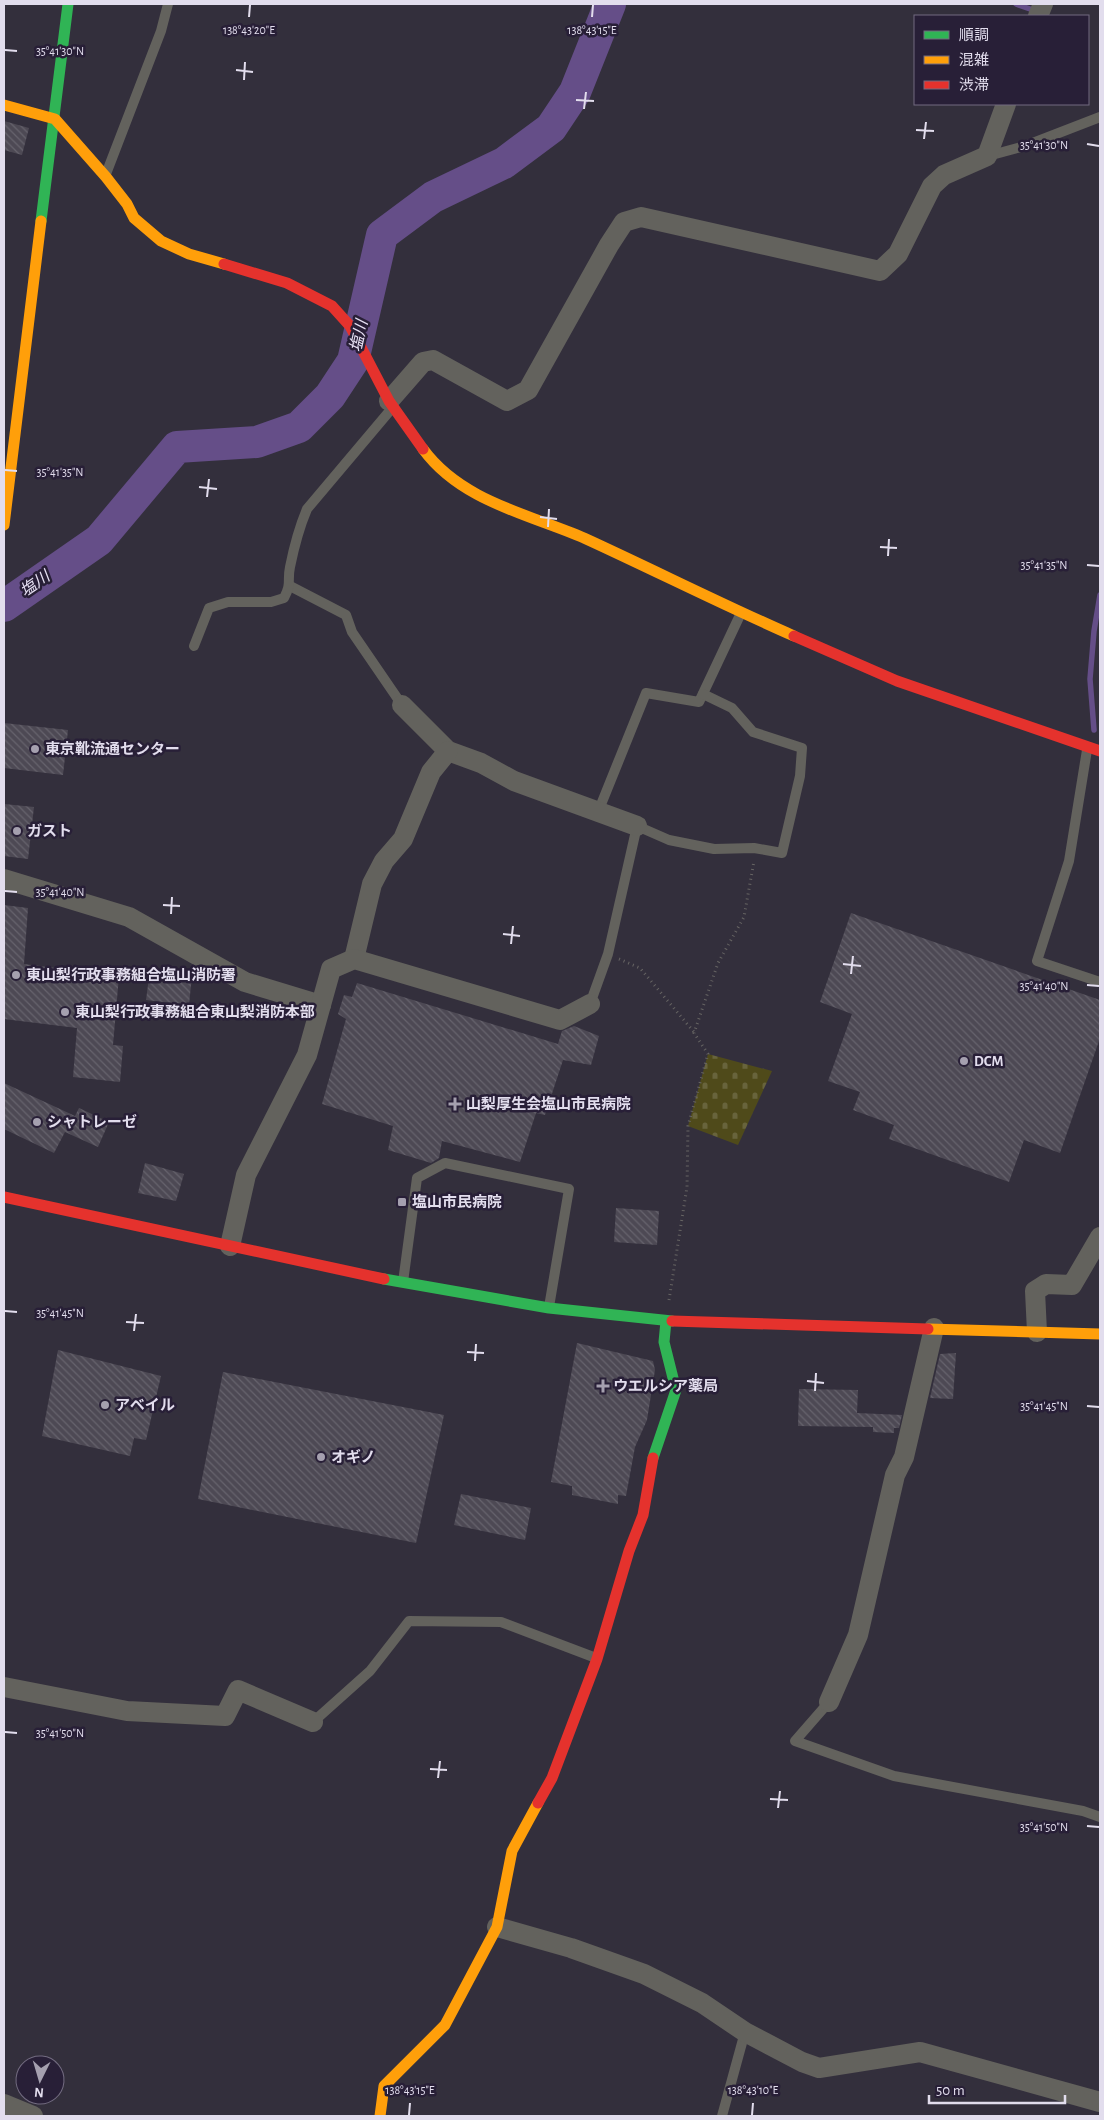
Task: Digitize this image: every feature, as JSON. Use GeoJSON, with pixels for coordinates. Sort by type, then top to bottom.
{"type":"FeatureCollection","features":[{"type":"Feature","properties":{"kind":"street"},"geometry":{"type":"LineString","coordinates":[[4,525],[68,4]]}},
{"type":"Feature","properties":{"kind":"street"},"geometry":{"type":"LineString","coordinates":[[4,105],[54,119],[106,176],[127,204],[134,218],[161,241],[189,254],[287,283],[332,306],[350,326],[391,404],[430,458],[459,483],[484,499],[583,538],[741,612],[897,681],[1100,751]]}},
{"type":"Feature","properties":{"kind":"street"},"geometry":{"type":"LineString","coordinates":[[391,404],[422,362],[433,360],[508,401],[528,390],[608,245],[624,222],[641,217],[880,271],[898,254],[932,186],[944,175],[987,156],[1006,105]]}},
{"type":"Feature","properties":{"kind":"street"},"geometry":{"type":"LineString","coordinates":[[402,705],[448,751],[480,763],[514,781],[637,826]]}},
{"type":"Feature","properties":{"kind":"street"},"geometry":{"type":"LineString","coordinates":[[354,959],[372,884],[384,861],[403,840],[431,772],[448,751]]}},
{"type":"Feature","properties":{"kind":"street"},"geometry":{"type":"LineString","coordinates":[[4,879],[129,918],[245,982],[321,1005]]}},
{"type":"Feature","properties":{"kind":"street"},"geometry":{"type":"LineString","coordinates":[[230,1246],[246,1175],[307,1055],[331,969],[354,959],[560,1020],[590,1004]]}},
{"type":"Feature","properties":{"kind":"street"},"geometry":{"type":"LineString","coordinates":[[4,1197],[403,1283],[549,1308],[666,1321],[1100,1334]]}},
{"type":"Feature","properties":{"kind":"street"},"geometry":{"type":"LineString","coordinates":[[1037,1332],[1035,1291],[1046,1284],[1072,1284],[1100,1237]]}},
{"type":"Feature","properties":{"kind":"street"},"geometry":{"type":"LineString","coordinates":[[380,2116],[384,2086],[445,2026],[498,1927],[512,1851],[552,1778],[597,1659],[629,1551],[643,1515],[650,1468],[676,1390],[664,1342],[666,1321]]}},
{"type":"Feature","properties":{"kind":"street"},"geometry":{"type":"LineString","coordinates":[[829,1702],[858,1635],[894,1475],[904,1457],[934,1328]]}},
{"type":"Feature","properties":{"kind":"street"},"geometry":{"type":"LineString","coordinates":[[4,1687],[127,1711],[226,1716],[238,1690],[313,1722]]}},
{"type":"Feature","properties":{"kind":"street"},"geometry":{"type":"LineString","coordinates":[[498,1927],[571,1948],[644,1974],[702,2004],[745,2032],[802,2062],[820,2068],[920,2052],[1100,2102]]}},
{"type":"Feature","properties":{"kind":"street"},"geometry":{"type":"LineString","coordinates":[[4,2104],[33,2116]]}},
{"type":"Feature","properties":{"kind":"lane"},"geometry":{"type":"LineString","coordinates":[[106,176],[161,31],[168,4]]}},
{"type":"Feature","properties":{"kind":"lane"},"geometry":{"type":"LineString","coordinates":[[987,156],[1025,146],[1100,117]]}},
{"type":"Feature","properties":{"kind":"lane"},"geometry":{"type":"LineString","coordinates":[[194,646],[209,608],[228,602],[271,602],[284,598],[290,586],[289,570],[299,528],[307,509],[391,404]]}},
{"type":"Feature","properties":{"kind":"lane"},"geometry":{"type":"LineString","coordinates":[[290,586],[346,615],[352,632],[402,705]]}},
{"type":"Feature","properties":{"kind":"lane"},"geometry":{"type":"LineString","coordinates":[[598,812],[646,693],[699,702],[741,612]]}},
{"type":"Feature","properties":{"kind":"lane"},"geometry":{"type":"LineString","coordinates":[[590,1004],[608,954],[637,826],[669,840],[714,849],[756,848],[782,853],[800,776],[802,748],[753,732],[732,708],[703,694]]}},
{"type":"Feature","properties":{"kind":"lane"},"geometry":{"type":"LineString","coordinates":[[1088,748],[1069,861],[1037,961],[1100,982]]}},
{"type":"Feature","properties":{"kind":"lane"},"geometry":{"type":"LineString","coordinates":[[403,1283],[417,1178],[445,1163],[569,1189],[549,1308]]}},
{"type":"Feature","properties":{"kind":"lane"},"geometry":{"type":"LineString","coordinates":[[313,1722],[370,1670],[409,1621],[501,1622],[597,1659]]}},
{"type":"Feature","properties":{"kind":"lane"},"geometry":{"type":"LineString","coordinates":[[829,1702],[795,1741],[894,1776],[1083,1811],[1100,1816]]}},
{"type":"Feature","properties":{"kind":"lane"},"geometry":{"type":"LineString","coordinates":[[722,2116],[745,2032]]}},
{"type":"Feature","properties":{"kind":"path"},"geometry":{"type":"LineString","coordinates":[[694,1033],[718,963],[744,917],[756,848]]}},
{"type":"Feature","properties":{"kind":"path"},"geometry":{"type":"LineString","coordinates":[[608,954],[640,968],[694,1033],[708,1054],[688,1126],[687,1187],[666,1321]]}},
{"type":"Feature","properties":{"kind":"green space"},"geometry":{"type":"Polygon","coordinates":[[[708,1054],[772,1071],[738,1145],[688,1126],[708,1054]]]}},
{"type":"Feature","properties":{"kind":"building"},"geometry":{"type":"Polygon","coordinates":[[[4,121],[29,128],[22,155],[4,150],[4,121]]]}},
{"type":"Feature","properties":{"kind":"building","name":"東京靴流通センター"},"geometry":{"type":"Polygon","coordinates":[[[4,723],[68,730],[63,775],[4,768],[4,723]]]}},
{"type":"Feature","properties":{"kind":"building","name":"ガスト"},"geometry":{"type":"Polygon","coordinates":[[[4,804],[34,807],[28,859],[4,856],[4,804]]]}},
{"type":"Feature","properties":{"kind":"building"},"geometry":{"type":"Polygon","coordinates":[[[4,905],[28,908],[24,964],[119,976],[113,1045],[123,1046],[120,1082],[73,1077],[77,1028],[4,1019],[4,905]]]}},
{"type":"Feature","properties":{"kind":"building","name":"DCM"},"geometry":{"type":"Polygon","coordinates":[[[851,913],[1100,1000],[1100,1038],[1060,1153],[1024,1140],[1009,1182],[889,1139],[894,1125],[853,1110],[860,1092],[828,1081],[852,1014],[820,1002],[851,913]]]}},
{"type":"Feature","properties":{"kind":"building"},"geometry":{"type":"Polygon","coordinates":[[[150,970],[192,975],[189,1005],[146,1000],[150,970]]]}},
{"type":"Feature","properties":{"kind":"building"},"geometry":{"type":"Polygon","coordinates":[[[357,983],[558,1044],[562,1031],[574,1026],[599,1036],[591,1065],[563,1060],[545,1115],[536,1113],[520,1162],[442,1141],[439,1158],[431,1163],[388,1150],[393,1126],[322,1104],[346,1019],[338,1014],[344,995],[352,997],[357,983]]]}},
{"type":"Feature","properties":{"kind":"building","name":"シャトレーゼ"},"geometry":{"type":"Polygon","coordinates":[[[4,1083],[75,1116],[79,1108],[109,1122],[98,1147],[65,1132],[54,1153],[4,1129],[4,1083]]]}},
{"type":"Feature","properties":{"kind":"building"},"geometry":{"type":"Polygon","coordinates":[[[145,1163],[184,1174],[176,1201],[138,1193],[145,1163]]]}},
{"type":"Feature","properties":{"kind":"building"},"geometry":{"type":"Polygon","coordinates":[[[616,1208],[659,1211],[657,1245],[614,1242],[616,1208]]]}},
{"type":"Feature","properties":{"kind":"building"},"geometry":{"type":"Polygon","coordinates":[[[577,1343],[653,1361],[655,1370],[647,1420],[635,1447],[626,1496],[618,1495],[618,1504],[572,1495],[572,1486],[551,1482],[577,1343]]]}},
{"type":"Feature","properties":{"kind":"building"},"geometry":{"type":"Polygon","coordinates":[[[58,1350],[161,1376],[146,1440],[134,1438],[130,1456],[42,1436],[58,1350]]]}},
{"type":"Feature","properties":{"kind":"building"},"geometry":{"type":"Polygon","coordinates":[[[956,1353],[953,1399],[930,1398],[940,1354],[956,1353]]]}},
{"type":"Feature","properties":{"kind":"building","name":"オギノ"},"geometry":{"type":"Polygon","coordinates":[[[223,1372],[444,1415],[416,1543],[198,1499],[223,1372]]]}},
{"type":"Feature","properties":{"kind":"building"},"geometry":{"type":"Polygon","coordinates":[[[799,1389],[858,1390],[857,1413],[902,1415],[899,1428],[894,1428],[894,1433],[873,1432],[873,1427],[798,1426],[799,1389]]]}},
{"type":"Feature","properties":{"kind":"building"},"geometry":{"type":"Polygon","coordinates":[[[461,1494],[531,1508],[525,1540],[454,1525],[461,1494]]]}},
{"type":"Feature","properties":{"kind":"waterway","name":"塩川"},"geometry":{"type":"LineString","coordinates":[[4,606],[99,540],[177,447],[257,442],[299,427],[330,396],[353,361],[382,235],[433,197],[504,163],[551,128],[575,92],[610,4]]}},
{"type":"Feature","properties":{"kind":"waterway"},"geometry":{"type":"LineString","coordinates":[[1016,4],[1030,9]]}},
{"type":"Feature","properties":{"kind":"waterway"},"geometry":{"type":"LineString","coordinates":[[1094,730],[1090,679],[1094,631],[1100,595]]}},
{"type":"Feature","properties":{"kind":"traffic: fast"},"geometry":{"type":"LineString","coordinates":[[41,221],[68,4]]}},
{"type":"Feature","properties":{"kind":"traffic: fast"},"geometry":{"type":"LineString","coordinates":[[384,1279],[549,1308],[672,1321]]}},
{"type":"Feature","properties":{"kind":"traffic: fast"},"geometry":{"type":"LineString","coordinates":[[653,1458],[676,1390],[664,1342],[666,1321]]}},
{"type":"Feature","properties":{"kind":"traffic: slow"},"geometry":{"type":"LineString","coordinates":[[4,105],[55,119],[106,177],[127,204],[134,218],[161,241],[189,254],[224,264]]}},
{"type":"Feature","properties":{"kind":"traffic: slow"},"geometry":{"type":"LineString","coordinates":[[4,525],[41,221]]}},
{"type":"Feature","properties":{"kind":"traffic: slow"},"geometry":{"type":"LineString","coordinates":[[423,449],[439,467],[476,494],[518,513],[584,538],[794,636]]}},
{"type":"Feature","properties":{"kind":"traffic: slow"},"geometry":{"type":"LineString","coordinates":[[928,1329],[1100,1334]]}},
{"type":"Feature","properties":{"kind":"traffic: slow"},"geometry":{"type":"LineString","coordinates":[[380,2116],[384,2086],[445,2025],[497,1927],[512,1851],[538,1803]]}},
{"type":"Feature","properties":{"kind":"traffic: jam"},"geometry":{"type":"LineString","coordinates":[[224,264],[287,283],[332,306],[350,326],[389,401],[423,449]]}},
{"type":"Feature","properties":{"kind":"traffic: jam"},"geometry":{"type":"LineString","coordinates":[[794,636],[897,681],[1100,751]]}},
{"type":"Feature","properties":{"kind":"traffic: jam"},"geometry":{"type":"LineString","coordinates":[[4,1197],[384,1279]]}},
{"type":"Feature","properties":{"kind":"traffic: jam"},"geometry":{"type":"LineString","coordinates":[[672,1321],[928,1329]]}},
{"type":"Feature","properties":{"kind":"traffic: jam"},"geometry":{"type":"LineString","coordinates":[[538,1803],[552,1778],[597,1659],[629,1551],[643,1515],[653,1458]]}},
{"type":"Feature","properties":{"kind":"place","name":"東京靴流通センター"},"geometry":{"type":"Point","coordinates":[35,749]}},
{"type":"Feature","properties":{"kind":"place","name":"ガスト"},"geometry":{"type":"Point","coordinates":[17,831]}},
{"type":"Feature","properties":{"kind":"place","name":"東山梨行政事務組合塩山消防署"},"geometry":{"type":"Point","coordinates":[16,975]}},
{"type":"Feature","properties":{"kind":"place","name":"東山梨行政事務組合東山梨消防本部"},"geometry":{"type":"Point","coordinates":[65,1012]}},
{"type":"Feature","properties":{"kind":"place","name":"DCM"},"geometry":{"type":"Point","coordinates":[964,1061]}},
{"type":"Feature","properties":{"kind":"place","name":"山梨厚生会塩山市民病院"},"geometry":{"type":"Point","coordinates":[455,1104]}},
{"type":"Feature","properties":{"kind":"place","name":"シャトレーゼ"},"geometry":{"type":"Point","coordinates":[37,1122]}},
{"type":"Feature","properties":{"kind":"place","name":"塩山市民病院"},"geometry":{"type":"Point","coordinates":[402,1202]}},
{"type":"Feature","properties":{"kind":"place","name":"ウエルシア薬局"},"geometry":{"type":"Point","coordinates":[603,1386]}},
{"type":"Feature","properties":{"kind":"place","name":"アベイル"},"geometry":{"type":"Point","coordinates":[105,1405]}},
{"type":"Feature","properties":{"kind":"place","name":"オギノ"},"geometry":{"type":"Point","coordinates":[321,1457]}}]}
